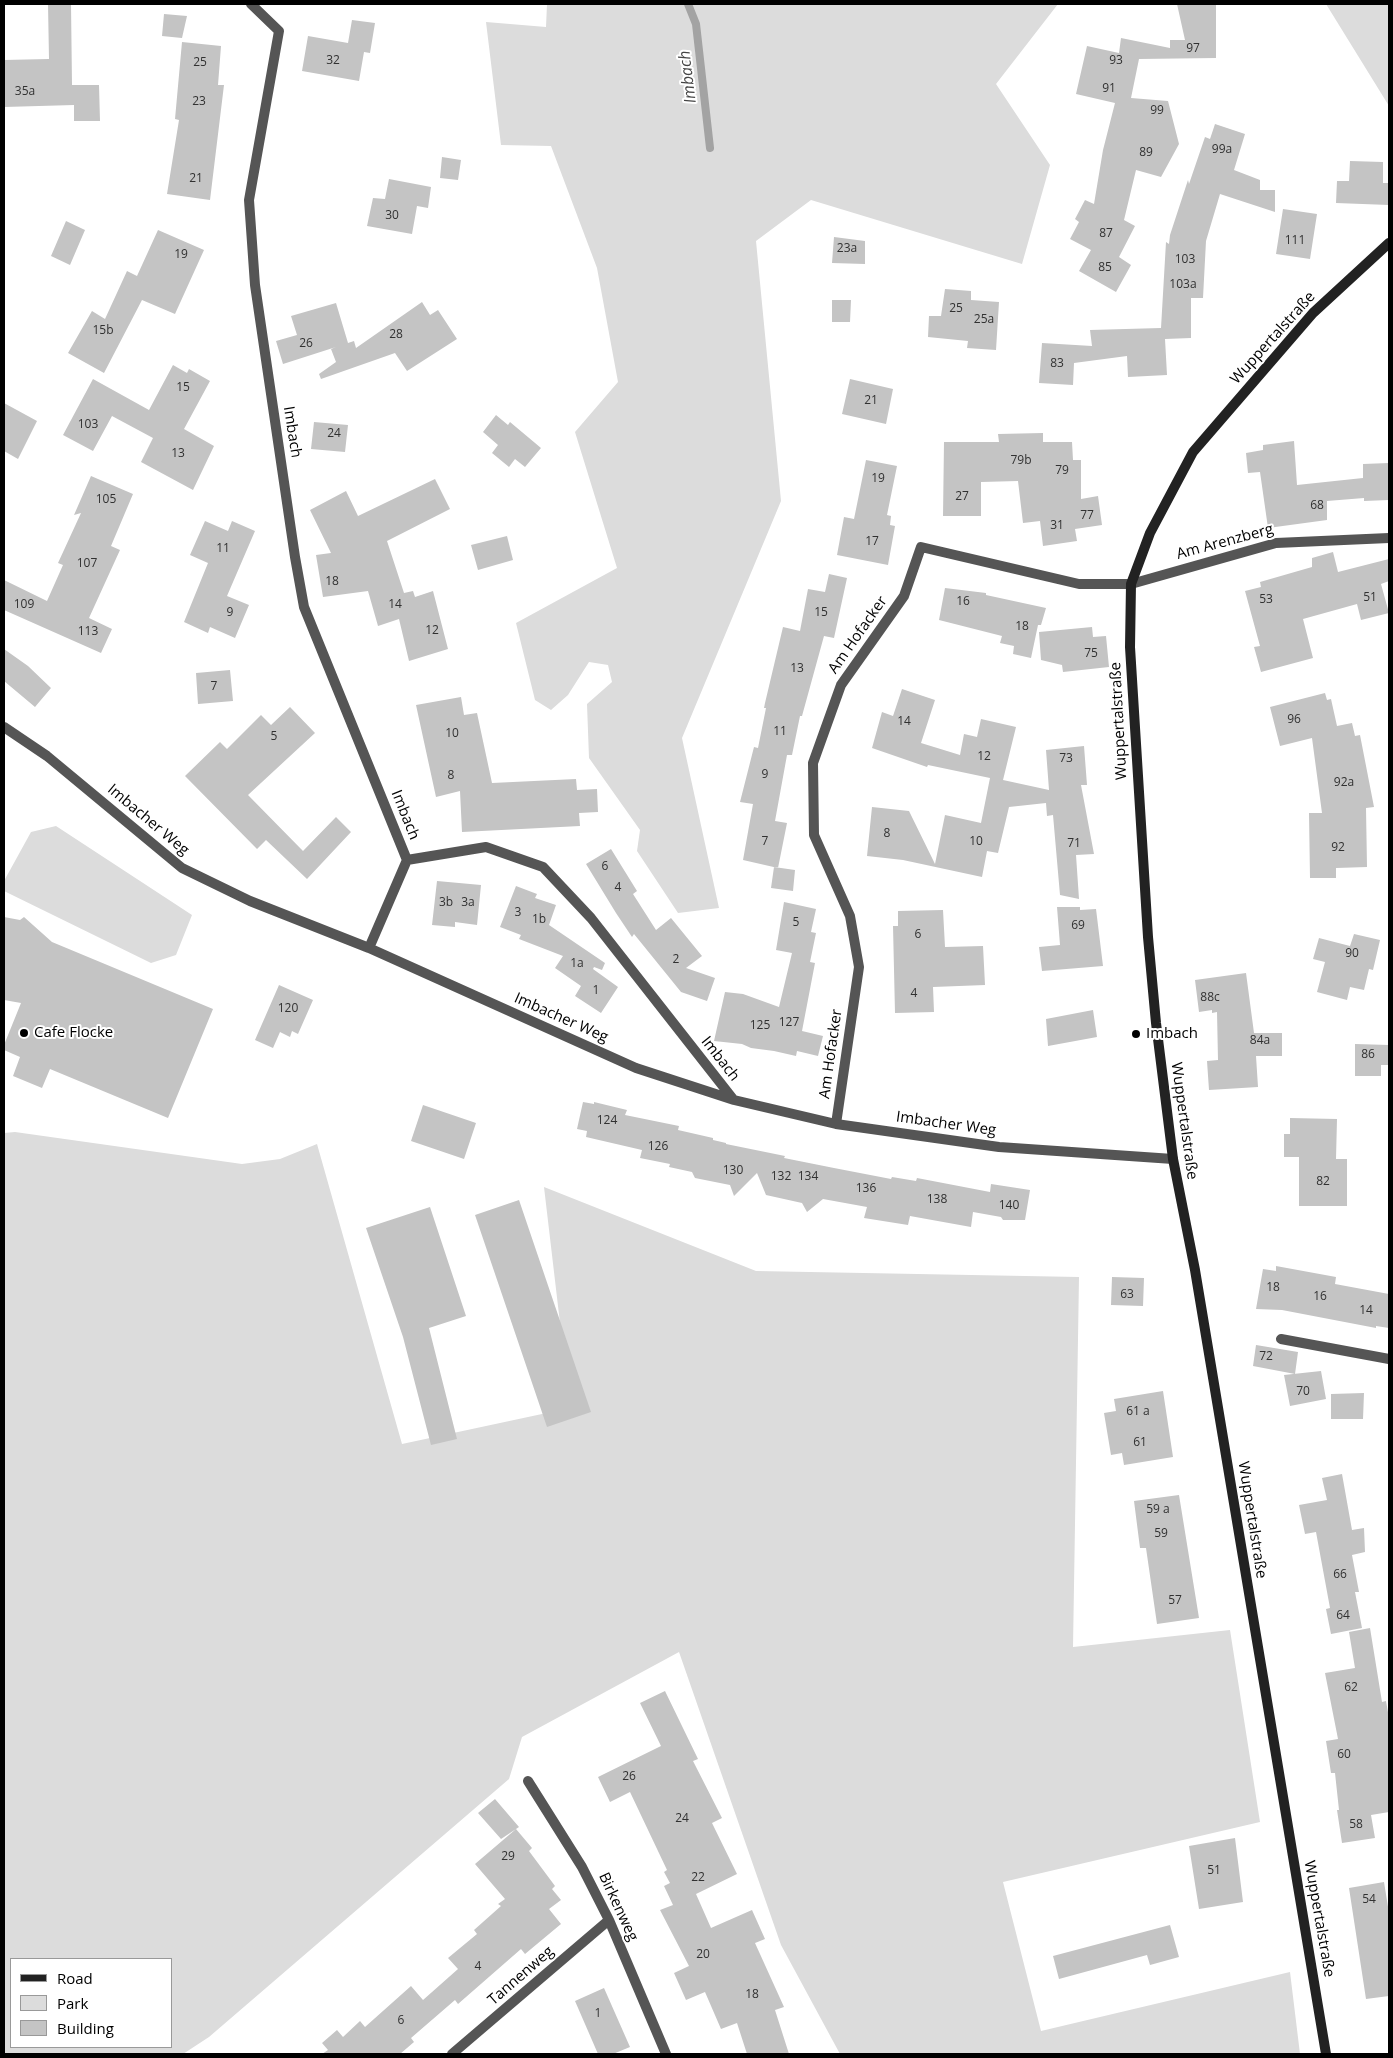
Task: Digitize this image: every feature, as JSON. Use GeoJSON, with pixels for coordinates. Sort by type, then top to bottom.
{"type":"FeatureCollection","features":[{"type":"Feature","properties":{"kind":"main road","name":"Wuppertalstraße"},"geometry":{"type":"LineString","coordinates":[[1326,2054],[1195,1270],[1173,1159],[1156,1023],[1147,927],[1130,647],[1131,584],[1150,533],[1193,452],[1313,313],[1389,243]]}},
{"type":"Feature","properties":{"kind":"street","name":"Imbach"},"geometry":{"type":"LineString","coordinates":[[251,4],[279,31],[249,200],[255,285],[304,607],[407,860],[369,948]]}},
{"type":"Feature","properties":{"kind":"street","name":"Am Arenzberg"},"geometry":{"type":"LineString","coordinates":[[1131,584],[1276,543],[1389,538]]}},
{"type":"Feature","properties":{"kind":"street","name":"Am Hofacker"},"geometry":{"type":"LineString","coordinates":[[836,1124],[859,967],[850,916],[814,835],[814,763],[841,685],[904,596],[921,547],[1079,584],[1131,584]]}},
{"type":"Feature","properties":{"kind":"street","name":"Imbacher Weg"},"geometry":{"type":"LineString","coordinates":[[4,727],[48,756],[182,868],[250,901],[369,948],[636,1068],[734,1100],[836,1124],[1000,1146],[1173,1159]]}},
{"type":"Feature","properties":{"kind":"street","name":"Imbach"},"geometry":{"type":"LineString","coordinates":[[407,860],[486,847],[543,867],[591,918],[734,1100]]}},
{"type":"Feature","properties":{"kind":"street"},"geometry":{"type":"LineString","coordinates":[[1281,1339],[1389,1359]]}},
{"type":"Feature","properties":{"kind":"street","name":"Birkenweg"},"geometry":{"type":"LineString","coordinates":[[528,1781],[582,1866],[609,1920],[666,2054]]}},
{"type":"Feature","properties":{"kind":"street","name":"Tannenweg"},"geometry":{"type":"LineString","coordinates":[[452,2054],[609,1920]]}},
{"type":"Feature","properties":{"kind":"green space"},"geometry":{"type":"Polygon","coordinates":[[[547,4],[1058,4],[996,84],[1050,165],[1022,264],[811,200],[756,241],[781,501],[682,738],[719,908],[678,913],[637,851],[640,830],[589,758],[587,704],[612,682],[608,665],[589,662],[568,695],[551,710],[535,700],[516,623],[617,568],[575,432],[618,382],[597,268],[551,146],[501,145],[486,22],[546,27],[547,4]]]}},
{"type":"Feature","properties":{"kind":"green space"},"geometry":{"type":"Polygon","coordinates":[[[1326,4],[1389,4],[1389,106],[1326,4]]]}},
{"type":"Feature","properties":{"kind":"green space"},"geometry":{"type":"Polygon","coordinates":[[[56,826],[192,915],[176,955],[151,963],[4,891],[4,881],[31,832],[56,826]]]}},
{"type":"Feature","properties":{"kind":"green space"},"geometry":{"type":"Polygon","coordinates":[[[15,1132],[242,1164],[280,1159],[317,1144],[402,1444],[570,1408],[544,1187],[756,1271],[1079,1277],[1073,1647],[1230,1630],[1260,1822],[1003,1882],[1041,2031],[1290,1972],[1300,2054],[840,2054],[781,1945],[679,1652],[522,1737],[509,1779],[209,2037],[183,2054],[4,2054],[4,1133],[15,1132]]]}},
{"type":"Feature","properties":{"kind":"building"},"geometry":{"type":"Polygon","coordinates":[[[48,4],[71,4],[72,85],[99,85],[100,121],[74,121],[74,105],[4,107],[4,60],[49,59],[48,4]]]}},
{"type":"Feature","properties":{"kind":"building"},"geometry":{"type":"Polygon","coordinates":[[[1177,4],[1216,4],[1216,58],[1139,59],[1131,98],[1168,101],[1179,144],[1161,177],[1136,170],[1124,220],[1135,226],[1119,257],[1131,265],[1116,292],[1079,271],[1091,250],[1070,239],[1079,222],[1075,219],[1085,200],[1094,204],[1103,150],[1115,103],[1076,94],[1087,46],[1119,53],[1121,38],[1170,48],[1170,40],[1185,40],[1177,4]]]}},
{"type":"Feature","properties":{"kind":"building"},"geometry":{"type":"Polygon","coordinates":[[[164,14],[187,16],[182,38],[162,36],[164,14]]]}},
{"type":"Feature","properties":{"kind":"building"},"geometry":{"type":"Polygon","coordinates":[[[352,20],[375,23],[370,53],[364,52],[359,81],[302,71],[308,36],[348,43],[352,20]]]}},
{"type":"Feature","properties":{"kind":"building"},"geometry":{"type":"Polygon","coordinates":[[[182,42],[221,46],[218,85],[224,85],[210,200],[167,194],[179,120],[175,119],[182,42]]]}},
{"type":"Feature","properties":{"kind":"building"},"geometry":{"type":"Polygon","coordinates":[[[1215,124],[1245,134],[1234,170],[1260,180],[1260,190],[1275,190],[1275,212],[1220,194],[1206,241],[1203,298],[1191,298],[1191,338],[1165,339],[1167,375],[1128,377],[1127,356],[1074,363],[1073,385],[1039,383],[1042,343],[1092,346],[1090,330],[1161,328],[1166,242],[1169,244],[1170,235],[1188,180],[1189,184],[1205,137],[1210,139],[1215,124]]]}},
{"type":"Feature","properties":{"kind":"building"},"geometry":{"type":"Polygon","coordinates":[[[442,157],[461,160],[458,180],[440,178],[442,157]]]}},
{"type":"Feature","properties":{"kind":"building"},"geometry":{"type":"Polygon","coordinates":[[[1350,161],[1383,162],[1383,183],[1389,183],[1389,205],[1336,203],[1337,181],[1349,181],[1350,161]]]}},
{"type":"Feature","properties":{"kind":"building"},"geometry":{"type":"Polygon","coordinates":[[[389,179],[431,187],[428,208],[417,206],[412,234],[367,226],[373,198],[385,199],[389,179]]]}},
{"type":"Feature","properties":{"kind":"building"},"geometry":{"type":"Polygon","coordinates":[[[1283,209],[1317,214],[1310,259],[1276,254],[1283,209]]]}},
{"type":"Feature","properties":{"kind":"building"},"geometry":{"type":"Polygon","coordinates":[[[66,221],[85,230],[70,265],[51,256],[66,221]]]}},
{"type":"Feature","properties":{"kind":"building"},"geometry":{"type":"Polygon","coordinates":[[[158,230],[204,250],[175,314],[142,300],[104,373],[68,353],[92,311],[105,319],[127,271],[137,276],[158,230]]]}},
{"type":"Feature","properties":{"kind":"building"},"geometry":{"type":"Polygon","coordinates":[[[834,237],[865,241],[865,264],[832,263],[834,237]]]}},
{"type":"Feature","properties":{"kind":"building"},"geometry":{"type":"Polygon","coordinates":[[[945,289],[971,291],[971,300],[999,302],[996,350],[967,348],[968,341],[928,337],[929,316],[941,316],[945,289]]]}},
{"type":"Feature","properties":{"kind":"building"},"geometry":{"type":"Polygon","coordinates":[[[832,300],[851,300],[850,322],[832,322],[832,300]]]}},
{"type":"Feature","properties":{"kind":"building"},"geometry":{"type":"Polygon","coordinates":[[[422,302],[430,315],[438,310],[457,339],[407,371],[395,353],[321,379],[319,374],[336,362],[331,349],[336,347],[283,364],[276,341],[297,335],[291,316],[336,303],[348,343],[354,341],[356,348],[422,302]]]}},
{"type":"Feature","properties":{"kind":"building"},"geometry":{"type":"Polygon","coordinates":[[[173,365],[187,373],[189,369],[210,381],[184,429],[214,446],[193,490],[141,462],[153,438],[112,416],[93,451],[63,435],[93,379],[149,410],[173,365]]]}},
{"type":"Feature","properties":{"kind":"building"},"geometry":{"type":"Polygon","coordinates":[[[850,379],[893,389],[886,424],[842,414],[850,379]]]}},
{"type":"Feature","properties":{"kind":"building"},"geometry":{"type":"Polygon","coordinates":[[[4,403],[37,421],[18,459],[4,451],[4,403]]]}},
{"type":"Feature","properties":{"kind":"building"},"geometry":{"type":"Polygon","coordinates":[[[496,415],[508,425],[510,422],[541,448],[525,467],[515,459],[509,467],[492,453],[498,445],[483,432],[496,415]]]}},
{"type":"Feature","properties":{"kind":"building"},"geometry":{"type":"Polygon","coordinates":[[[314,422],[348,425],[345,452],[311,449],[314,422]]]}},
{"type":"Feature","properties":{"kind":"building"},"geometry":{"type":"Polygon","coordinates":[[[1043,433],[1043,442],[1072,442],[1073,460],[1081,460],[1081,499],[1098,496],[1102,525],[1075,529],[1077,541],[1043,546],[1040,521],[1023,523],[1018,481],[981,482],[981,516],[943,516],[944,442],[999,442],[998,434],[1043,433]]]}},
{"type":"Feature","properties":{"kind":"building"},"geometry":{"type":"Polygon","coordinates":[[[1294,441],[1297,485],[1363,478],[1363,464],[1389,463],[1389,500],[1364,501],[1364,498],[1327,501],[1327,520],[1268,528],[1260,472],[1248,473],[1246,453],[1263,450],[1263,445],[1294,441]]]}},
{"type":"Feature","properties":{"kind":"building"},"geometry":{"type":"Polygon","coordinates":[[[866,460],[897,466],[887,515],[891,516],[890,525],[895,526],[888,565],[837,555],[844,517],[854,519],[866,460]]]}},
{"type":"Feature","properties":{"kind":"building"},"geometry":{"type":"Polygon","coordinates":[[[91,476],[133,494],[111,546],[120,550],[89,618],[112,629],[101,653],[4,610],[4,580],[47,601],[63,565],[58,563],[81,513],[74,515],[91,476]]]}},
{"type":"Feature","properties":{"kind":"building"},"geometry":{"type":"Polygon","coordinates":[[[435,479],[450,509],[387,541],[404,593],[413,591],[415,597],[433,591],[448,649],[409,661],[399,619],[378,626],[368,591],[323,597],[316,555],[331,553],[310,510],[346,491],[358,516],[435,479]]]}},
{"type":"Feature","properties":{"kind":"building"},"geometry":{"type":"Polygon","coordinates":[[[205,521],[228,531],[232,521],[255,531],[227,596],[249,605],[235,638],[210,627],[208,633],[184,622],[208,563],[190,555],[205,521]]]}},
{"type":"Feature","properties":{"kind":"building"},"geometry":{"type":"Polygon","coordinates":[[[507,536],[513,560],[478,570],[471,545],[507,536]]]}},
{"type":"Feature","properties":{"kind":"building"},"geometry":{"type":"Polygon","coordinates":[[[1333,552],[1338,572],[1389,559],[1389,581],[1381,584],[1389,613],[1361,620],[1357,604],[1303,619],[1313,658],[1261,672],[1254,647],[1260,646],[1245,591],[1261,587],[1260,582],[1312,567],[1312,558],[1333,552]]]}},
{"type":"Feature","properties":{"kind":"building"},"geometry":{"type":"Polygon","coordinates":[[[829,574],[847,578],[834,638],[824,636],[802,716],[800,716],[792,755],[787,755],[775,821],[787,823],[778,868],[743,860],[753,804],[740,802],[754,747],[758,748],[766,708],[764,708],[765,703],[783,627],[800,631],[808,589],[825,592],[829,574]]]}},
{"type":"Feature","properties":{"kind":"building"},"geometry":{"type":"Polygon","coordinates":[[[945,588],[986,593],[986,595],[1046,608],[1041,625],[1038,625],[1031,658],[1013,654],[1014,646],[1000,643],[1002,636],[939,620],[945,588]]]}},
{"type":"Feature","properties":{"kind":"building"},"geometry":{"type":"Polygon","coordinates":[[[1092,627],[1093,637],[1106,636],[1109,667],[1063,672],[1062,665],[1041,660],[1039,632],[1092,627]]]}},
{"type":"Feature","properties":{"kind":"building"},"geometry":{"type":"Polygon","coordinates":[[[4,649],[28,666],[51,688],[35,707],[4,681],[4,649]]]}},
{"type":"Feature","properties":{"kind":"building"},"geometry":{"type":"Polygon","coordinates":[[[230,670],[233,701],[198,704],[196,673],[230,670]]]}},
{"type":"Feature","properties":{"kind":"building"},"geometry":{"type":"Polygon","coordinates":[[[902,689],[935,700],[921,743],[960,755],[964,734],[977,737],[981,719],[1016,727],[1003,780],[1049,790],[1046,750],[1084,746],[1087,785],[1081,785],[1094,854],[1076,855],[1079,899],[1060,895],[1053,815],[1047,816],[1046,803],[1009,807],[998,853],[987,851],[982,877],[903,860],[867,856],[872,807],[909,811],[935,864],[945,815],[981,823],[990,778],[928,765],[927,767],[872,748],[882,712],[893,716],[902,689]]]}},
{"type":"Feature","properties":{"kind":"building"},"geometry":{"type":"Polygon","coordinates":[[[1325,693],[1327,700],[1331,699],[1337,726],[1352,723],[1355,736],[1360,735],[1374,807],[1366,808],[1367,867],[1336,868],[1336,878],[1310,878],[1309,813],[1322,813],[1312,738],[1280,746],[1270,707],[1325,693]]]}},
{"type":"Feature","properties":{"kind":"building"},"geometry":{"type":"Polygon","coordinates":[[[461,697],[464,715],[477,713],[492,783],[576,779],[577,790],[597,789],[598,812],[579,813],[580,826],[462,832],[460,791],[436,797],[416,705],[461,697]]]}},
{"type":"Feature","properties":{"kind":"building"},"geometry":{"type":"Polygon","coordinates":[[[290,707],[315,733],[248,795],[303,851],[336,817],[351,832],[307,879],[266,840],[257,849],[185,776],[220,742],[227,749],[261,715],[271,725],[290,707]]]}},
{"type":"Feature","properties":{"kind":"building"},"geometry":{"type":"Polygon","coordinates":[[[611,849],[637,891],[633,894],[656,930],[671,918],[702,956],[686,968],[715,978],[707,1001],[681,992],[634,934],[632,937],[616,913],[586,864],[611,849]]]}},
{"type":"Feature","properties":{"kind":"building"},"geometry":{"type":"Polygon","coordinates":[[[774,867],[795,870],[793,891],[771,888],[774,867]]]}},
{"type":"Feature","properties":{"kind":"building"},"geometry":{"type":"Polygon","coordinates":[[[437,881],[481,885],[477,925],[455,922],[455,927],[432,925],[437,881]]]}},
{"type":"Feature","properties":{"kind":"building"},"geometry":{"type":"Polygon","coordinates":[[[516,886],[537,894],[535,898],[556,905],[549,925],[605,963],[602,970],[594,967],[593,969],[618,987],[601,1013],[575,996],[581,986],[555,968],[563,956],[519,939],[521,935],[500,927],[516,886]]]}},
{"type":"Feature","properties":{"kind":"building"},"geometry":{"type":"Polygon","coordinates":[[[784,902],[816,909],[811,932],[816,933],[810,962],[815,963],[802,1031],[823,1036],[818,1056],[797,1051],[796,1056],[751,1048],[742,1044],[714,1041],[725,992],[743,994],[779,1007],[792,953],[776,950],[784,902]]]}},
{"type":"Feature","properties":{"kind":"building"},"geometry":{"type":"Polygon","coordinates":[[[1057,907],[1080,907],[1080,910],[1096,909],[1103,966],[1042,971],[1039,947],[1060,945],[1057,907]]]}},
{"type":"Feature","properties":{"kind":"building"},"geometry":{"type":"Polygon","coordinates":[[[943,910],[945,947],[983,946],[985,985],[933,987],[934,1012],[895,1013],[893,926],[898,926],[898,911],[943,910]]]}},
{"type":"Feature","properties":{"kind":"building"},"geometry":{"type":"Polygon","coordinates":[[[4,917],[20,920],[24,917],[52,942],[213,1009],[168,1118],[50,1069],[42,1088],[13,1076],[20,1057],[4,1050],[4,1045],[21,1003],[4,1000],[4,917]]]}},
{"type":"Feature","properties":{"kind":"building"},"geometry":{"type":"Polygon","coordinates":[[[1354,934],[1380,940],[1373,970],[1369,969],[1364,990],[1350,987],[1347,1000],[1317,992],[1325,962],[1313,959],[1319,938],[1350,946],[1354,934]]]}},
{"type":"Feature","properties":{"kind":"building"},"geometry":{"type":"Polygon","coordinates":[[[1246,973],[1254,1033],[1282,1033],[1282,1056],[1256,1056],[1258,1087],[1209,1090],[1207,1061],[1218,1060],[1217,1012],[1212,1013],[1212,1010],[1199,1012],[1195,980],[1246,973]]]}},
{"type":"Feature","properties":{"kind":"building"},"geometry":{"type":"Polygon","coordinates":[[[279,985],[313,1000],[298,1034],[292,1031],[290,1037],[280,1032],[273,1048],[255,1040],[279,985]]]}},
{"type":"Feature","properties":{"kind":"building"},"geometry":{"type":"Polygon","coordinates":[[[1093,1010],[1097,1037],[1048,1046],[1046,1019],[1093,1010]]]}},
{"type":"Feature","properties":{"kind":"building"},"geometry":{"type":"Polygon","coordinates":[[[1355,1044],[1389,1045],[1389,1065],[1381,1065],[1381,1076],[1355,1076],[1355,1044]]]}},
{"type":"Feature","properties":{"kind":"building"},"geometry":{"type":"Polygon","coordinates":[[[583,1102],[594,1104],[594,1102],[627,1110],[625,1115],[679,1126],[678,1130],[713,1138],[713,1140],[726,1144],[834,1168],[891,1179],[892,1177],[916,1181],[917,1178],[990,1192],[991,1184],[1030,1190],[1025,1220],[1003,1220],[1001,1217],[973,1212],[971,1227],[910,1216],[908,1225],[864,1218],[867,1207],[823,1199],[807,1212],[802,1203],[766,1195],[757,1173],[734,1196],[730,1185],[695,1178],[692,1172],[669,1167],[670,1164],[640,1158],[642,1150],[586,1137],[587,1131],[577,1129],[583,1102]]]}},
{"type":"Feature","properties":{"kind":"building"},"geometry":{"type":"Polygon","coordinates":[[[423,1105],[476,1123],[464,1159],[411,1141],[423,1105]]]}},
{"type":"Feature","properties":{"kind":"building"},"geometry":{"type":"Polygon","coordinates":[[[1290,1118],[1337,1119],[1336,1159],[1347,1159],[1347,1206],[1299,1206],[1299,1157],[1284,1157],[1284,1134],[1290,1134],[1290,1118]]]}},
{"type":"Feature","properties":{"kind":"building"},"geometry":{"type":"Polygon","coordinates":[[[519,1200],[591,1412],[547,1427],[475,1215],[519,1200]]]}},
{"type":"Feature","properties":{"kind":"building"},"geometry":{"type":"Polygon","coordinates":[[[430,1207],[466,1316],[429,1328],[457,1439],[431,1445],[403,1337],[366,1228],[430,1207]]]}},
{"type":"Feature","properties":{"kind":"building"},"geometry":{"type":"Polygon","coordinates":[[[1276,1266],[1336,1277],[1335,1284],[1389,1294],[1389,1328],[1376,1326],[1376,1328],[1282,1310],[1256,1309],[1263,1269],[1276,1271],[1276,1266]]]}},
{"type":"Feature","properties":{"kind":"building"},"geometry":{"type":"Polygon","coordinates":[[[1112,1277],[1144,1278],[1143,1306],[1111,1305],[1112,1277]]]}},
{"type":"Feature","properties":{"kind":"building"},"geometry":{"type":"Polygon","coordinates":[[[1256,1345],[1298,1352],[1295,1374],[1253,1366],[1256,1345]]]}},
{"type":"Feature","properties":{"kind":"building"},"geometry":{"type":"Polygon","coordinates":[[[1321,1371],[1326,1399],[1290,1406],[1284,1375],[1321,1371]]]}},
{"type":"Feature","properties":{"kind":"building"},"geometry":{"type":"Polygon","coordinates":[[[1163,1391],[1173,1457],[1124,1465],[1122,1453],[1111,1455],[1104,1413],[1116,1411],[1114,1399],[1163,1391]]]}},
{"type":"Feature","properties":{"kind":"building"},"geometry":{"type":"Polygon","coordinates":[[[1364,1393],[1363,1419],[1331,1419],[1331,1394],[1364,1393]]]}},
{"type":"Feature","properties":{"kind":"building"},"geometry":{"type":"Polygon","coordinates":[[[1342,1474],[1352,1530],[1364,1528],[1365,1552],[1352,1555],[1359,1592],[1355,1592],[1362,1628],[1331,1634],[1326,1609],[1330,1608],[1316,1532],[1305,1534],[1299,1505],[1327,1500],[1322,1478],[1342,1474]]]}},
{"type":"Feature","properties":{"kind":"building"},"geometry":{"type":"Polygon","coordinates":[[[1179,1495],[1199,1618],[1157,1624],[1146,1548],[1140,1548],[1134,1501],[1179,1495]]]}},
{"type":"Feature","properties":{"kind":"building"},"geometry":{"type":"Polygon","coordinates":[[[1370,1628],[1382,1702],[1386,1701],[1389,1718],[1389,1812],[1371,1815],[1375,1838],[1342,1843],[1337,1810],[1339,1810],[1335,1773],[1331,1773],[1326,1741],[1338,1739],[1325,1673],[1355,1668],[1349,1632],[1370,1628]]]}},
{"type":"Feature","properties":{"kind":"building"},"geometry":{"type":"Polygon","coordinates":[[[665,1691],[698,1759],[693,1761],[722,1818],[712,1823],[737,1874],[696,1894],[711,1928],[752,1910],[765,1939],[755,1943],[784,2007],[775,2010],[789,2054],[747,2054],[737,2023],[721,2029],[705,1992],[686,2000],[674,1973],[689,1966],[660,1910],[673,1905],[664,1886],[670,1883],[664,1872],[667,1870],[630,1792],[610,1802],[598,1777],[661,1746],[640,1703],[665,1691]]]}},
{"type":"Feature","properties":{"kind":"building"},"geometry":{"type":"Polygon","coordinates":[[[495,1799],[519,1827],[501,1839],[478,1813],[495,1799]]]}},
{"type":"Feature","properties":{"kind":"building"},"geometry":{"type":"Polygon","coordinates":[[[516,1829],[532,1848],[529,1851],[555,1886],[552,1889],[561,1900],[549,1909],[561,1924],[525,1954],[521,1949],[458,2004],[455,2000],[411,2038],[414,2042],[400,2054],[322,2054],[328,2050],[322,2043],[337,2030],[343,2037],[360,2021],[365,2027],[411,1986],[423,2000],[458,1969],[448,1958],[477,1934],[474,1930],[501,1906],[498,1904],[505,1899],[475,1864],[516,1829]]]}},
{"type":"Feature","properties":{"kind":"building"},"geometry":{"type":"Polygon","coordinates":[[[1235,1838],[1243,1902],[1199,1909],[1189,1846],[1235,1838]]]}},
{"type":"Feature","properties":{"kind":"building"},"geometry":{"type":"Polygon","coordinates":[[[1384,1882],[1389,1913],[1389,1996],[1366,1999],[1349,1888],[1384,1882]]]}},
{"type":"Feature","properties":{"kind":"building"},"geometry":{"type":"Polygon","coordinates":[[[1170,1925],[1179,1957],[1150,1965],[1147,1955],[1059,1979],[1053,1956],[1170,1925]]]}},
{"type":"Feature","properties":{"kind":"building"},"geometry":{"type":"Polygon","coordinates":[[[604,1988],[630,2047],[613,2054],[598,2054],[575,2001],[604,1988]]]}},
{"type":"Feature","properties":{"kind":"waterway","name":"Imbach"},"geometry":{"type":"LineString","coordinates":[[688,4],[696,24],[710,148]]}},
{"type":"Feature","properties":{"kind":"place","name":"Cafe Flocke"},"geometry":{"type":"Point","coordinates":[24,1033]}},
{"type":"Feature","properties":{"kind":"place","name":"Imbach"},"geometry":{"type":"Point","coordinates":[1136,1034]}}]}
